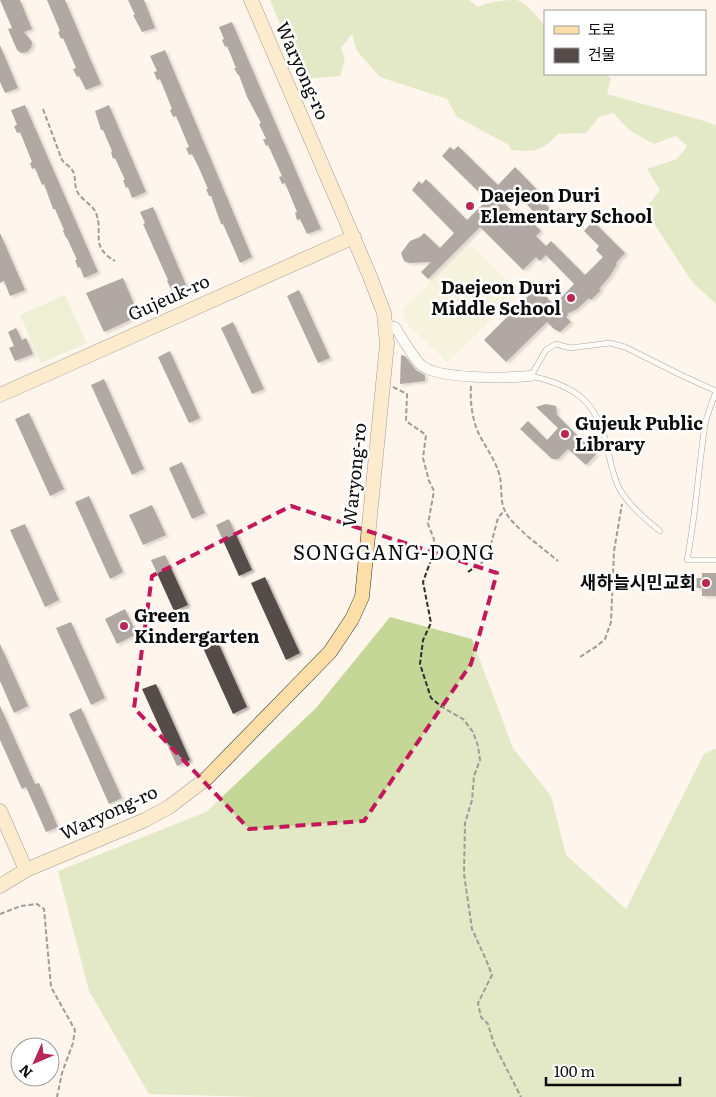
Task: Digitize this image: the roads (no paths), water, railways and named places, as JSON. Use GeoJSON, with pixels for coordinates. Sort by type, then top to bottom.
{"type":"FeatureCollection","features":[{"type":"Feature","properties":{"kind":"main road","name":"Waryong-ro"},"geometry":{"type":"LineString","coordinates":[[0,886],[26,870],[144,820],[169,807],[207,778],[330,652],[352,619],[362,597],[388,344],[384,313],[354,237],[250,0]]}},
{"type":"Feature","properties":{"kind":"main road","name":"Gujeuk-ro"},"geometry":{"type":"LineString","coordinates":[[0,395],[354,237]]}},
{"type":"Feature","properties":{"kind":"main road"},"geometry":{"type":"LineString","coordinates":[[0,811],[26,870]]}},
{"type":"Feature","properties":{"kind":"street"},"geometry":{"type":"LineString","coordinates":[[386,326],[395,327],[422,366],[433,371],[507,378],[531,376]]}},
{"type":"Feature","properties":{"kind":"lane"},"geometry":{"type":"LineString","coordinates":[[660,531],[643,516],[620,490],[601,428],[586,401],[574,390],[554,381],[531,376],[546,350],[556,344],[570,348],[610,343],[625,346],[716,391],[706,423],[697,478],[693,531],[687,560],[716,560]]}},
{"type":"Feature","properties":{"kind":"place","name":"Daejeon Duri Elementary School"},"geometry":{"type":"Point","coordinates":[470,206]}},
{"type":"Feature","properties":{"kind":"place","name":"Daejeon Duri Middle School"},"geometry":{"type":"Point","coordinates":[571,298]}},
{"type":"Feature","properties":{"kind":"place","name":"Gujeuk Public Library"},"geometry":{"type":"Point","coordinates":[565,434]}},
{"type":"Feature","properties":{"kind":"place","name":"새하늘시민교회"},"geometry":{"type":"Point","coordinates":[706,583]}},
{"type":"Feature","properties":{"kind":"place","name":"Green Kindergarten"},"geometry":{"type":"Point","coordinates":[124,626]}},
{"type":"Feature","properties":{"kind":"district","name":"SONGGANG-DONG"},"geometry":{"type":"Point","coordinates":[394,553]}}]}
